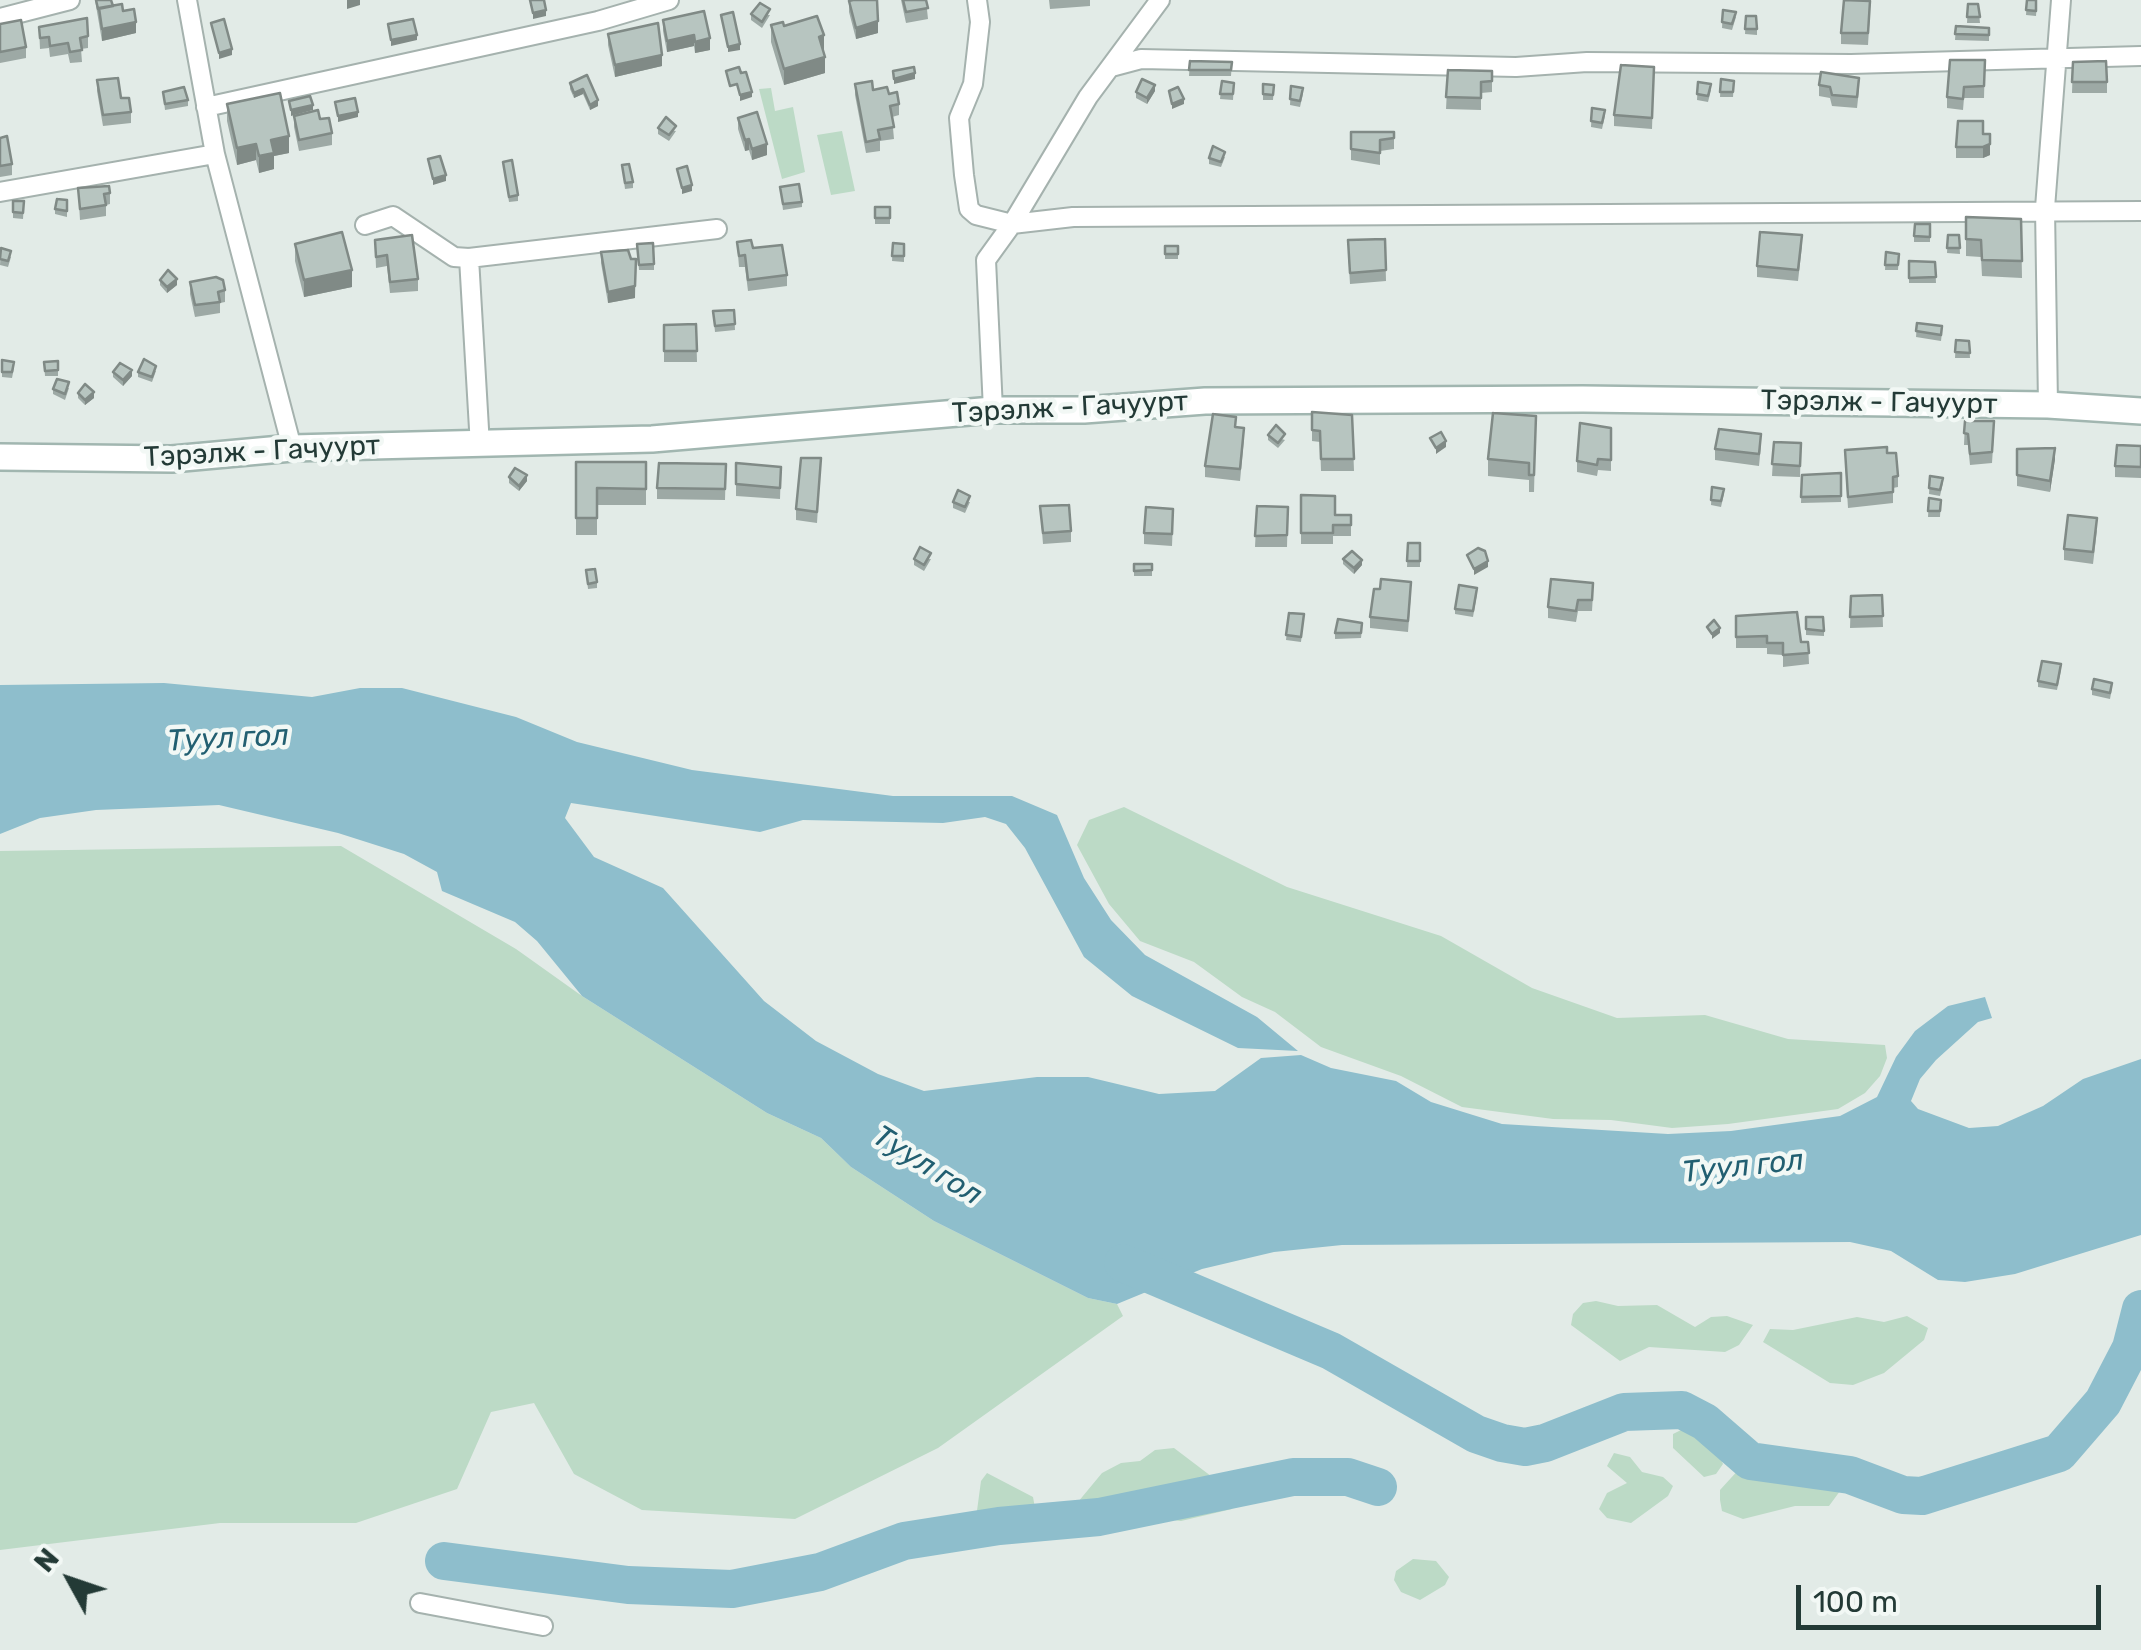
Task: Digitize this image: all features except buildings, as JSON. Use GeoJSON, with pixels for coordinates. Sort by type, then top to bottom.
{"type":"FeatureCollection","features":[{"type":"Feature","properties":{"kind":"main road","name":"Тэрэлж - Гачуурт"},"geometry":{"type":"LineString","coordinates":[[0,457],[172,459],[292,448],[480,446],[597,437],[652,440],[992,410],[1084,410],[1205,402],[1582,398],[2048,405],[2141,411]]}},
{"type":"Feature","properties":{"kind":"street"},"geometry":{"type":"LineString","coordinates":[[0,18],[70,0]]}},
{"type":"Feature","properties":{"kind":"street"},"geometry":{"type":"LineString","coordinates":[[187,0],[215,154],[292,448]]}},
{"type":"Feature","properties":{"kind":"street"},"geometry":{"type":"LineString","coordinates":[[206,106],[580,26],[669,0]]}},
{"type":"Feature","properties":{"kind":"street"},"geometry":{"type":"LineString","coordinates":[[977,0],[980,22],[973,84],[959,118],[964,175],[970,209],[976,216],[1012,224],[1073,217],[1980,215],[2045,208],[2141,211]]}},
{"type":"Feature","properties":{"kind":"street"},"geometry":{"type":"LineString","coordinates":[[992,410],[986,260],[1088,97],[1160,0]]}},
{"type":"Feature","properties":{"kind":"street"},"geometry":{"type":"LineString","coordinates":[[2048,405],[2045,208],[2060,0]]}},
{"type":"Feature","properties":{"kind":"street"},"geometry":{"type":"LineString","coordinates":[[1111,67],[1141,59],[1516,66],[1587,62],[1851,64],[2141,56]]}},
{"type":"Feature","properties":{"kind":"street"},"geometry":{"type":"LineString","coordinates":[[0,192],[215,154]]}},
{"type":"Feature","properties":{"kind":"street"},"geometry":{"type":"LineString","coordinates":[[365,224],[393,216],[454,257],[470,258],[717,229]]}},
{"type":"Feature","properties":{"kind":"street"},"geometry":{"type":"LineString","coordinates":[[470,258],[480,446]]}},
{"type":"Feature","properties":{"kind":"street"},"geometry":{"type":"LineString","coordinates":[[420,1604],[542,1626]]}},
{"type":"Feature","properties":{"kind":"green space"},"geometry":{"type":"Polygon","coordinates":[[[771,88],[775,111],[793,107],[805,172],[782,179],[759,89],[771,88]]]}},
{"type":"Feature","properties":{"kind":"green space"},"geometry":{"type":"Polygon","coordinates":[[[842,131],[855,191],[831,195],[817,135],[842,131]]]}},
{"type":"Feature","properties":{"kind":"green space"},"geometry":{"type":"Polygon","coordinates":[[[1124,807],[1287,887],[1441,936],[1532,988],[1617,1018],[1705,1015],[1788,1039],[1885,1045],[1887,1058],[1880,1076],[1865,1093],[1838,1109],[1728,1124],[1672,1128],[1462,1107],[1401,1076],[1321,1047],[1275,1012],[1242,997],[1194,962],[1140,941],[1109,904],[1077,845],[1089,820],[1124,807]]]}},
{"type":"Feature","properties":{"kind":"green space"},"geometry":{"type":"Polygon","coordinates":[[[341,846],[516,949],[582,996],[767,1113],[821,1138],[851,1167],[934,1221],[1088,1298],[1117,1304],[1123,1316],[938,1448],[795,1519],[642,1510],[574,1474],[534,1403],[491,1412],[457,1489],[356,1523],[220,1523],[0,1550],[0,851],[341,846]]]}},
{"type":"Feature","properties":{"kind":"green space"},"geometry":{"type":"Polygon","coordinates":[[[1596,1301],[1618,1306],[1657,1305],[1695,1327],[1711,1317],[1727,1316],[1753,1325],[1739,1345],[1725,1352],[1649,1347],[1620,1361],[1571,1325],[1573,1314],[1583,1303],[1596,1301]]]}},
{"type":"Feature","properties":{"kind":"green space"},"geometry":{"type":"Polygon","coordinates":[[[1907,1316],[1928,1328],[1924,1340],[1884,1373],[1853,1385],[1830,1383],[1763,1342],[1770,1329],[1793,1330],[1857,1317],[1884,1322],[1907,1316]]]}},
{"type":"Feature","properties":{"kind":"green space"},"geometry":{"type":"Polygon","coordinates":[[[1687,1427],[1717,1449],[1723,1464],[1716,1474],[1704,1477],[1673,1448],[1673,1434],[1687,1427]]]}},
{"type":"Feature","properties":{"kind":"green space"},"geometry":{"type":"Polygon","coordinates":[[[1174,1448],[1232,1492],[1237,1499],[1232,1509],[1181,1521],[1147,1517],[1110,1533],[1094,1534],[1075,1519],[1073,1508],[1102,1473],[1121,1463],[1140,1461],[1155,1450],[1174,1448]]]}},
{"type":"Feature","properties":{"kind":"green space"},"geometry":{"type":"Polygon","coordinates":[[[1614,1453],[1630,1457],[1642,1472],[1663,1477],[1673,1486],[1668,1496],[1631,1523],[1607,1518],[1599,1509],[1607,1493],[1627,1483],[1607,1466],[1614,1453]]]}},
{"type":"Feature","properties":{"kind":"green space"},"geometry":{"type":"Polygon","coordinates":[[[1741,1467],[1825,1478],[1841,1482],[1840,1491],[1829,1506],[1795,1506],[1743,1519],[1722,1511],[1720,1500],[1720,1490],[1741,1467]]]}},
{"type":"Feature","properties":{"kind":"green space"},"geometry":{"type":"Polygon","coordinates":[[[987,1473],[1033,1497],[1035,1508],[1001,1519],[976,1518],[981,1481],[987,1473]]]}},
{"type":"Feature","properties":{"kind":"green space"},"geometry":{"type":"Polygon","coordinates":[[[1413,1559],[1436,1561],[1449,1577],[1445,1585],[1420,1600],[1401,1592],[1394,1580],[1396,1571],[1413,1559]]]}},
{"type":"Feature","properties":{"kind":"water","name":"Туул гол"},"geometry":{"type":"Polygon","coordinates":[[[164,683],[312,697],[360,688],[402,688],[516,717],[577,742],[692,770],[893,796],[1012,796],[1057,815],[1084,878],[1111,920],[1145,955],[1257,1017],[1298,1051],[1238,1048],[1132,996],[1084,957],[1025,848],[1006,824],[985,817],[943,823],[803,820],[760,832],[571,803],[565,818],[594,857],[663,888],[764,1001],[816,1041],[878,1074],[924,1091],[1037,1077],[1088,1077],[1159,1094],[1215,1091],[1261,1058],[1301,1055],[1331,1068],[1396,1081],[1431,1102],[1502,1124],[1668,1134],[1731,1131],[1840,1116],[1877,1097],[1896,1057],[1915,1031],[1948,1006],[1985,997],[1992,1018],[1978,1022],[1936,1060],[1920,1079],[1911,1101],[1918,1109],[1969,1128],[1998,1126],[2043,1106],[2083,1079],[2141,1059],[2141,1235],[2015,1274],[1965,1282],[1938,1280],[1891,1251],[1850,1242],[1342,1245],[1274,1252],[1202,1269],[1117,1304],[1088,1298],[934,1221],[851,1167],[821,1138],[767,1113],[582,996],[537,941],[515,922],[442,891],[437,872],[404,854],[338,833],[219,805],[96,810],[40,818],[0,834],[0,685],[164,683]]]}},
{"type":"Feature","properties":{"kind":"waterway"},"geometry":{"type":"LineString","coordinates":[[1123,1263],[1331,1351],[1476,1434],[1502,1443],[1525,1447],[1545,1443],[1624,1412],[1682,1410],[1705,1422],[1750,1461],[1850,1475],[1903,1495],[1922,1496],[2059,1453],[2103,1402],[2131,1348],[2141,1309]]}},
{"type":"Feature","properties":{"kind":"waterway"},"geometry":{"type":"LineString","coordinates":[[444,1561],[628,1585],[732,1589],[820,1572],[904,1541],[999,1526],[1099,1517],[1293,1477],[1348,1477],[1378,1487]]}}]}
